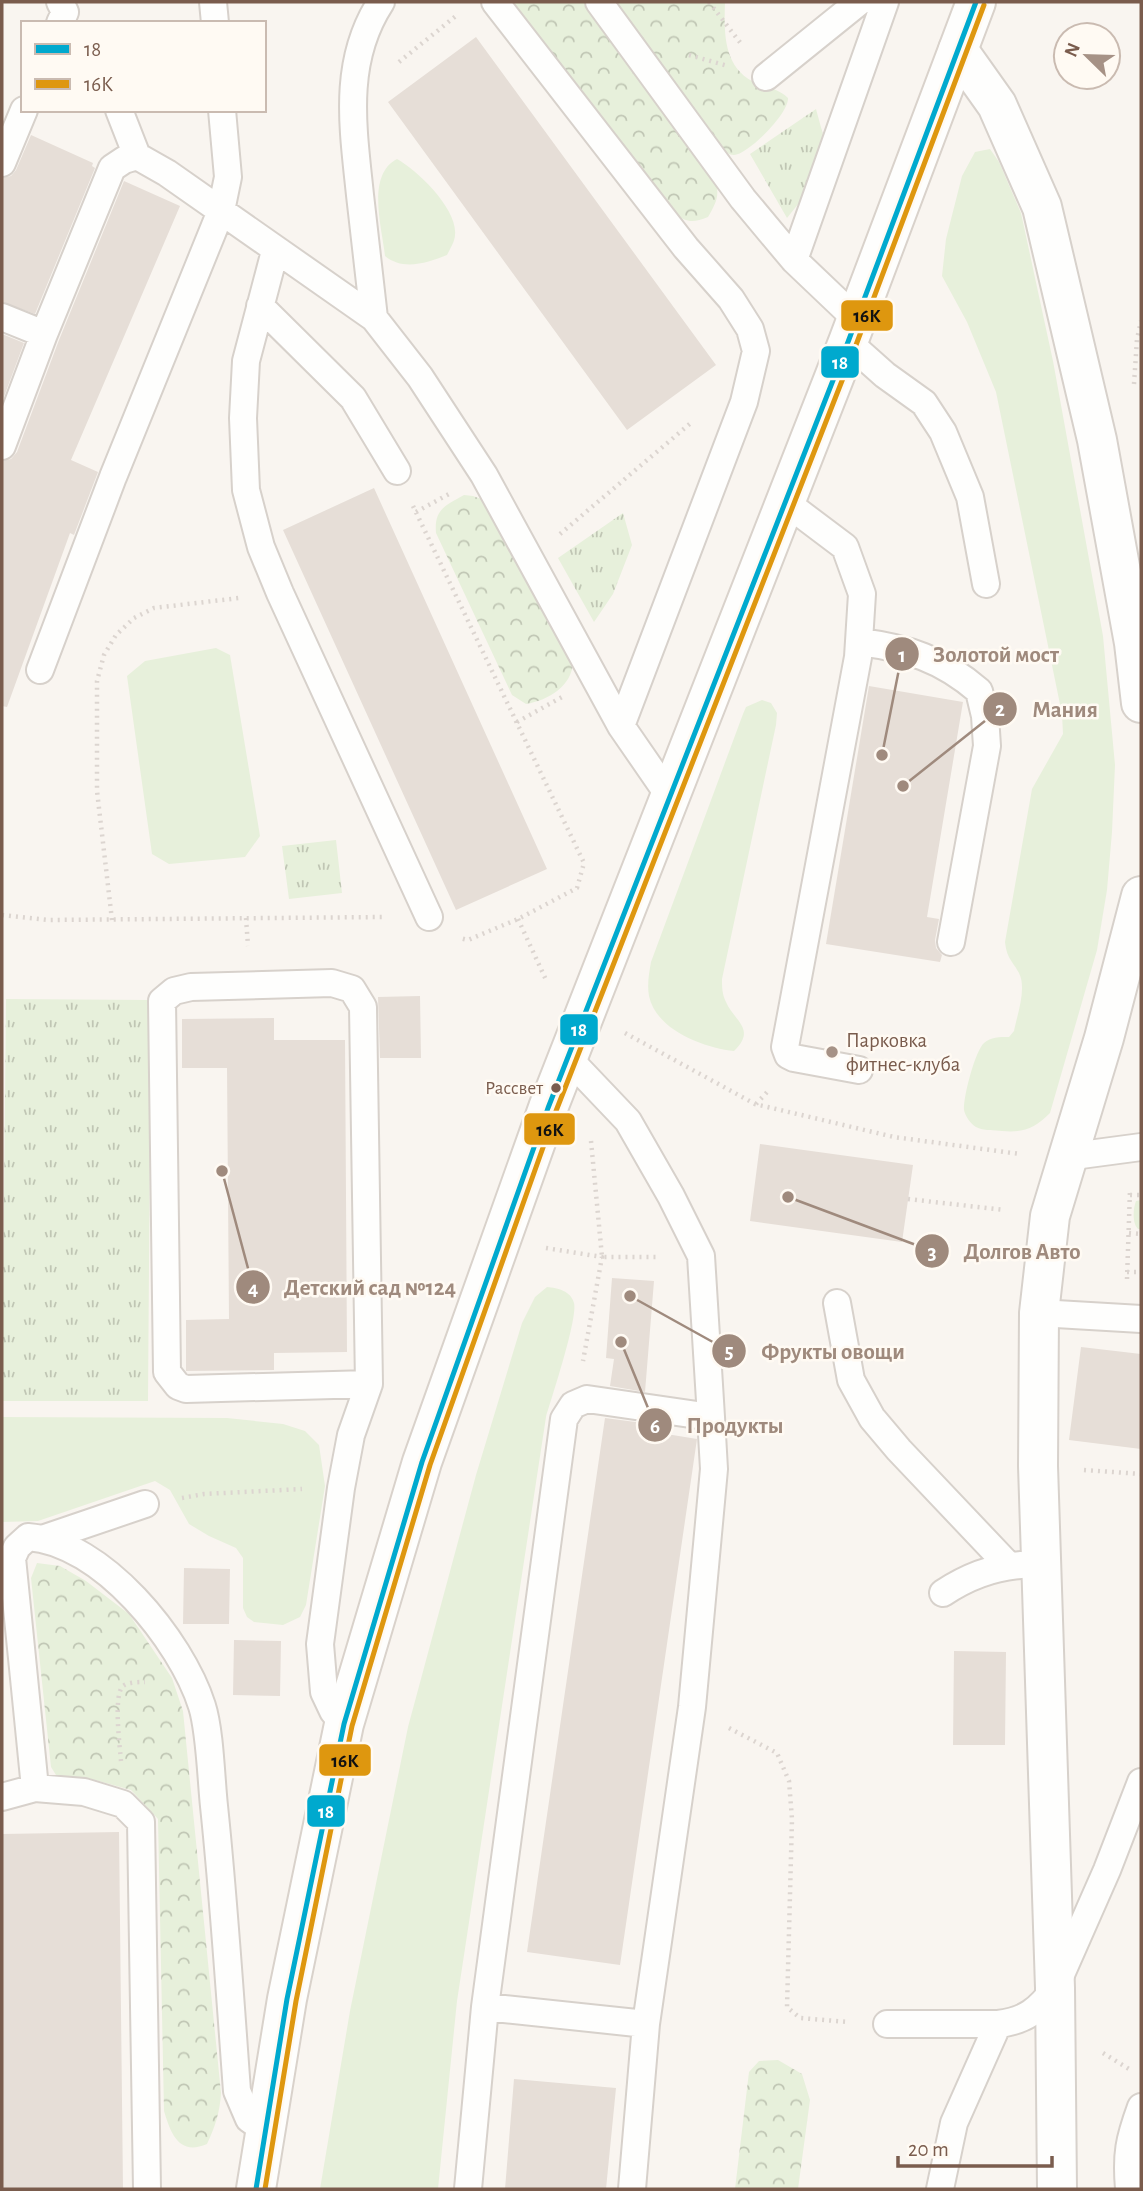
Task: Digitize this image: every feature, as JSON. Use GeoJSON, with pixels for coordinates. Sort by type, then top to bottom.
{"type":"FeatureCollection","features":[{"type":"Feature","properties":{"kind":"main road"},"geometry":{"type":"LineString","coordinates":[[256,2189],[287,1999],[344,1724],[422,1462],[500,1240],[577,1068],[586,1012],[852,331],[976,2]]}},
{"type":"Feature","properties":{"kind":"main road"},"geometry":{"type":"LineString","coordinates":[[958,50],[998,105],[1042,207],[1097,440],[1134,643],[1141,703]]}},
{"type":"Feature","properties":{"kind":"main road"},"geometry":{"type":"LineString","coordinates":[[1057,2189],[1055,1988],[1025,1564],[1038,1466],[1039,1313],[1050,1216],[1108,1025],[1141,896]]}},
{"type":"Feature","properties":{"kind":"lane"},"geometry":{"type":"LineString","coordinates":[[60,2],[65,12],[61,21]]}},
{"type":"Feature","properties":{"kind":"lane"},"geometry":{"type":"LineString","coordinates":[[213,2],[215,21]]}},
{"type":"Feature","properties":{"kind":"lane"},"geometry":{"type":"LineString","coordinates":[[374,318],[352,100],[358,57],[370,19],[381,2]]}},
{"type":"Feature","properties":{"kind":"lane"},"geometry":{"type":"LineString","coordinates":[[495,2],[686,248],[732,299],[750,329],[756,351],[744,402],[621,726]]}},
{"type":"Feature","properties":{"kind":"lane"},"geometry":{"type":"LineString","coordinates":[[598,2],[743,199],[885,375],[924,403],[943,432],[970,497],[986,584]]}},
{"type":"Feature","properties":{"kind":"lane"},"geometry":{"type":"LineString","coordinates":[[766,76],[859,2]]}},
{"type":"Feature","properties":{"kind":"lane"},"geometry":{"type":"LineString","coordinates":[[794,260],[885,2]]}},
{"type":"Feature","properties":{"kind":"lane"},"geometry":{"type":"LineString","coordinates":[[2,163],[23,112]]}},
{"type":"Feature","properties":{"kind":"lane"},"geometry":{"type":"LineString","coordinates":[[120,112],[138,156],[167,173],[374,318],[420,377],[484,475],[621,726],[670,797]]}},
{"type":"Feature","properties":{"kind":"lane"},"geometry":{"type":"LineString","coordinates":[[40,670],[113,477],[221,211],[228,177],[222,112]]}},
{"type":"Feature","properties":{"kind":"lane"},"geometry":{"type":"LineString","coordinates":[[2,446],[44,334],[112,169],[124,160],[138,156]]}},
{"type":"Feature","properties":{"kind":"lane"},"geometry":{"type":"LineString","coordinates":[[275,251],[246,361],[243,418],[246,490],[261,547],[280,593],[429,917]]}},
{"type":"Feature","properties":{"kind":"lane"},"geometry":{"type":"LineString","coordinates":[[260,306],[353,398],[397,471]]}},
{"type":"Feature","properties":{"kind":"lane"},"geometry":{"type":"LineString","coordinates":[[2,317],[44,334]]}},
{"type":"Feature","properties":{"kind":"lane"},"geometry":{"type":"LineString","coordinates":[[784,501],[845,547],[862,594],[860,642],[785,1047],[788,1055],[794,1058],[859,1070]]}},
{"type":"Feature","properties":{"kind":"lane"},"geometry":{"type":"LineString","coordinates":[[860,642],[919,653],[934,660],[979,691],[985,716],[987,746],[951,942]]}},
{"type":"Feature","properties":{"kind":"lane"},"geometry":{"type":"LineString","coordinates":[[344,1724],[333,1711],[324,1692],[320,1644],[341,1488],[351,1435],[369,1384],[363,1007],[352,989],[332,982],[191,987],[174,991],[162,1001],[167,1373],[178,1386],[186,1389],[369,1384]]}},
{"type":"Feature","properties":{"kind":"lane"},"geometry":{"type":"LineString","coordinates":[[577,1068],[628,1121],[671,1196],[701,1256],[714,1469],[692,1707],[646,2024],[632,2189]]}},
{"type":"Feature","properties":{"kind":"lane"},"geometry":{"type":"LineString","coordinates":[[1066,1157],[1136,1147]]}},
{"type":"Feature","properties":{"kind":"lane"},"geometry":{"type":"LineString","coordinates":[[838,1303],[851,1380],[872,1418],[899,1450],[1025,1564]]}},
{"type":"Feature","properties":{"kind":"lane"},"geometry":{"type":"LineString","coordinates":[[1039,1313],[1133,1319]]}},
{"type":"Feature","properties":{"kind":"lane"},"geometry":{"type":"LineString","coordinates":[[468,2189],[485,2007],[564,1419],[573,1405],[587,1399],[711,1417]]}},
{"type":"Feature","properties":{"kind":"lane"},"geometry":{"type":"LineString","coordinates":[[35,1788],[12,1558],[18,1546],[28,1537],[45,1538],[145,1504]]}},
{"type":"Feature","properties":{"kind":"lane"},"geometry":{"type":"LineString","coordinates":[[45,1538],[88,1560],[124,1587],[146,1608],[191,1676],[203,1710],[221,1873],[237,2091],[249,2119],[265,2131]]}},
{"type":"Feature","properties":{"kind":"lane"},"geometry":{"type":"LineString","coordinates":[[943,1593],[964,1578],[1025,1564]]}},
{"type":"Feature","properties":{"kind":"lane"},"geometry":{"type":"LineString","coordinates":[[887,2024],[1016,2022],[1043,2005],[1055,1988],[1107,1870],[1141,1782]]}},
{"type":"Feature","properties":{"kind":"lane"},"geometry":{"type":"LineString","coordinates":[[2,1797],[35,1788],[84,1792],[123,1804],[141,1822],[148,2189]]}},
{"type":"Feature","properties":{"kind":"lane"},"geometry":{"type":"LineString","coordinates":[[485,2007],[646,2024]]}},
{"type":"Feature","properties":{"kind":"lane"},"geometry":{"type":"LineString","coordinates":[[940,2189],[954,2123],[998,2024]]}},
{"type":"Feature","properties":{"kind":"lane"},"geometry":{"type":"LineString","coordinates":[[1129,2189],[1126,2162],[1129,2139],[1141,2108]]}},
{"type":"Feature","properties":{"kind":"path"},"geometry":{"type":"LineString","coordinates":[[709,2],[766,76]]}},
{"type":"Feature","properties":{"kind":"path"},"geometry":{"type":"LineString","coordinates":[[352,100],[463,10]]}},
{"type":"Feature","properties":{"kind":"path"},"geometry":{"type":"LineString","coordinates":[[626,37],[766,76]]}},
{"type":"Feature","properties":{"kind":"path"},"geometry":{"type":"LineString","coordinates":[[530,559],[699,417]]}},
{"type":"Feature","properties":{"kind":"path"},"geometry":{"type":"LineString","coordinates":[[397,471],[584,863],[577,888],[518,919],[468,940],[444,932],[433,925],[429,917]]}},
{"type":"Feature","properties":{"kind":"path"},"geometry":{"type":"LineString","coordinates":[[112,920],[97,790],[97,681],[104,655],[116,635],[134,618],[155,608],[280,593]]}},
{"type":"Feature","properties":{"kind":"path"},"geometry":{"type":"LineString","coordinates":[[517,722],[595,679]]}},
{"type":"Feature","properties":{"kind":"path"},"geometry":{"type":"LineString","coordinates":[[2,915],[48,920],[383,917]]}},
{"type":"Feature","properties":{"kind":"path"},"geometry":{"type":"LineString","coordinates":[[518,919],[547,982]]}},
{"type":"Feature","properties":{"kind":"path"},"geometry":{"type":"LineString","coordinates":[[586,1012],[755,1104],[894,1137],[995,1152]]}},
{"type":"Feature","properties":{"kind":"path"},"geometry":{"type":"LineString","coordinates":[[573,1405],[602,1257],[577,1068]]}},
{"type":"Feature","properties":{"kind":"path"},"geometry":{"type":"LineString","coordinates":[[1133,1319],[1127,1272],[1130,1195],[1136,1147]]}},
{"type":"Feature","properties":{"kind":"path"},"geometry":{"type":"LineString","coordinates":[[1130,1195],[1141,1195]]}},
{"type":"Feature","properties":{"kind":"path"},"geometry":{"type":"LineString","coordinates":[[908,1199],[1050,1216]]}},
{"type":"Feature","properties":{"kind":"path"},"geometry":{"type":"LineString","coordinates":[[1129,1233],[1141,1234]]}},
{"type":"Feature","properties":{"kind":"path"},"geometry":{"type":"LineString","coordinates":[[602,1257],[701,1256]]}},
{"type":"Feature","properties":{"kind":"path"},"geometry":{"type":"LineString","coordinates":[[1127,1272],[1141,1272]]}},
{"type":"Feature","properties":{"kind":"path"},"geometry":{"type":"LineString","coordinates":[[1038,1466],[1141,1474]]}},
{"type":"Feature","properties":{"kind":"path"},"geometry":{"type":"LineString","coordinates":[[118,1708],[123,1804]]}},
{"type":"Feature","properties":{"kind":"path"},"geometry":{"type":"LineString","coordinates":[[743,1736],[777,1753],[789,1781],[792,1819],[787,2007],[800,2018],[887,2024]]}},
{"type":"Feature","properties":{"kind":"green space"},"geometry":{"type":"Polygon","coordinates":[[[511,2],[585,2],[714,179],[717,198],[708,217],[690,221],[674,213],[511,2]]]}},
{"type":"Feature","properties":{"kind":"green space"},"geometry":{"type":"Polygon","coordinates":[[[614,2],[725,2],[726,38],[732,60],[746,77],[788,98],[782,114],[766,132],[740,153],[734,155],[723,150],[614,2]]]}},
{"type":"Feature","properties":{"kind":"green space"},"geometry":{"type":"Polygon","coordinates":[[[816,109],[825,142],[811,188],[787,218],[750,154],[816,109]]]}},
{"type":"Feature","properties":{"kind":"green space"},"geometry":{"type":"Polygon","coordinates":[[[990,149],[999,162],[1021,213],[1053,361],[1103,636],[1115,765],[1107,890],[1097,950],[1050,1113],[1029,1128],[1010,1131],[976,1127],[966,1115],[964,1104],[970,1075],[984,1043],[999,1037],[1009,1037],[1014,1031],[1022,987],[1019,973],[1008,956],[1005,942],[1032,789],[1063,734],[1062,714],[996,392],[967,322],[942,276],[946,239],[962,176],[975,152],[990,149]]]}},
{"type":"Feature","properties":{"kind":"green space"},"geometry":{"type":"Polygon","coordinates":[[[397,159],[435,191],[450,214],[455,235],[447,255],[415,264],[399,263],[385,256],[379,217],[379,189],[387,167],[397,159]]]}},
{"type":"Feature","properties":{"kind":"green space"},"geometry":{"type":"Polygon","coordinates":[[[464,495],[489,502],[573,662],[572,671],[564,685],[543,699],[526,704],[512,695],[436,533],[439,513],[464,495]]]}},
{"type":"Feature","properties":{"kind":"green space"},"geometry":{"type":"Polygon","coordinates":[[[623,513],[632,545],[613,594],[594,622],[558,558],[623,513]]]}},
{"type":"Feature","properties":{"kind":"green space"},"geometry":{"type":"Polygon","coordinates":[[[216,648],[230,655],[260,836],[245,857],[169,864],[152,854],[127,676],[145,661],[216,648]]]}},
{"type":"Feature","properties":{"kind":"green space"},"geometry":{"type":"Polygon","coordinates":[[[762,700],[771,703],[777,713],[776,725],[722,979],[725,999],[744,1031],[741,1043],[734,1051],[709,1046],[671,1028],[653,1008],[648,979],[651,962],[743,714],[746,707],[762,700]]]}},
{"type":"Feature","properties":{"kind":"green space"},"geometry":{"type":"Polygon","coordinates":[[[336,840],[342,893],[289,899],[282,846],[336,840]]]}},
{"type":"Feature","properties":{"kind":"green space"},"geometry":{"type":"Polygon","coordinates":[[[6,999],[151,1000],[148,1401],[2,1401],[6,999]]]}},
{"type":"Feature","properties":{"kind":"green space"},"geometry":{"type":"Polygon","coordinates":[[[1141,1200],[1141,1229],[1138,1229],[1134,1212],[1136,1201],[1141,1200]]]}},
{"type":"Feature","properties":{"kind":"green space"},"geometry":{"type":"Polygon","coordinates":[[[547,1287],[567,1293],[574,1303],[574,1311],[564,1358],[546,1417],[457,2001],[438,2189],[320,2189],[350,2011],[408,1727],[476,1475],[522,1323],[535,1297],[547,1287]]]}},
{"type":"Feature","properties":{"kind":"green space"},"geometry":{"type":"Polygon","coordinates":[[[2,1417],[227,1418],[283,1424],[305,1431],[319,1445],[325,1486],[306,1605],[300,1617],[283,1625],[254,1622],[247,1617],[243,1608],[243,1558],[236,1548],[189,1524],[170,1490],[155,1481],[38,1521],[2,1522],[2,1417]]]}},
{"type":"Feature","properties":{"kind":"green space"},"geometry":{"type":"Polygon","coordinates":[[[37,1563],[60,1566],[86,1581],[129,1614],[172,1678],[183,1711],[221,2093],[210,2138],[207,2144],[197,2147],[189,2147],[178,2141],[164,2111],[158,1819],[131,1790],[88,1778],[62,1778],[56,1775],[51,1767],[31,1578],[37,1563]]]}},
{"type":"Feature","properties":{"kind":"green space"},"geometry":{"type":"Polygon","coordinates":[[[778,2060],[802,2074],[810,2100],[798,2189],[735,2189],[749,2072],[759,2061],[778,2060]]]}},
{"type":"Feature","properties":{"kind":"building"},"geometry":{"type":"Polygon","coordinates":[[[476,37],[716,365],[627,430],[388,102],[476,37]]]}},
{"type":"Feature","properties":{"kind":"building"},"geometry":{"type":"Polygon","coordinates":[[[31,135],[93,163],[95,168],[35,314],[2,302],[2,178],[11,176],[16,170],[31,135]]]}},
{"type":"Feature","properties":{"kind":"building"},"geometry":{"type":"Polygon","coordinates":[[[124,181],[180,206],[71,460],[98,472],[74,535],[70,533],[7,707],[2,706],[2,461],[11,459],[17,452],[124,181]]]}},
{"type":"Feature","properties":{"kind":"building"},"geometry":{"type":"Polygon","coordinates":[[[2,334],[24,343],[2,402],[2,334]]]}},
{"type":"Feature","properties":{"kind":"building"},"geometry":{"type":"Polygon","coordinates":[[[374,488],[547,869],[456,910],[283,530],[374,488]]]}},
{"type":"Feature","properties":{"kind":"building"},"geometry":{"type":"Polygon","coordinates":[[[869,686],[963,702],[927,917],[939,919],[935,940],[936,948],[942,955],[940,962],[826,944],[869,686]]]}},
{"type":"Feature","properties":{"kind":"building"},"geometry":{"type":"Polygon","coordinates":[[[420,996],[421,1058],[380,1058],[378,997],[420,996]]]}},
{"type":"Feature","properties":{"kind":"building"},"geometry":{"type":"Polygon","coordinates":[[[274,1018],[274,1040],[345,1040],[347,1352],[274,1353],[274,1370],[186,1371],[186,1320],[229,1319],[227,1068],[182,1068],[182,1019],[274,1018]]]}},
{"type":"Feature","properties":{"kind":"building"},"geometry":{"type":"Polygon","coordinates":[[[760,1144],[913,1165],[902,1242],[750,1221],[760,1144]]]}},
{"type":"Feature","properties":{"kind":"building"},"geometry":{"type":"Polygon","coordinates":[[[612,1278],[654,1281],[645,1392],[610,1386],[614,1359],[606,1358],[612,1278]]]}},
{"type":"Feature","properties":{"kind":"building"},"geometry":{"type":"Polygon","coordinates":[[[1081,1347],[1141,1354],[1141,1449],[1069,1440],[1081,1347]]]}},
{"type":"Feature","properties":{"kind":"building"},"geometry":{"type":"Polygon","coordinates":[[[605,1418],[643,1423],[642,1430],[697,1439],[620,1965],[527,1952],[605,1418]]]}},
{"type":"Feature","properties":{"kind":"building"},"geometry":{"type":"Polygon","coordinates":[[[184,1568],[230,1569],[229,1624],[183,1624],[184,1568]]]}},
{"type":"Feature","properties":{"kind":"building"},"geometry":{"type":"Polygon","coordinates":[[[234,1640],[281,1641],[280,1696],[233,1695],[234,1640]]]}},
{"type":"Feature","properties":{"kind":"building"},"geometry":{"type":"Polygon","coordinates":[[[954,1651],[1006,1652],[1005,1745],[953,1745],[954,1651]]]}},
{"type":"Feature","properties":{"kind":"building"},"geometry":{"type":"Polygon","coordinates":[[[119,1832],[123,2189],[2,2189],[2,1834],[119,1832]]]}},
{"type":"Feature","properties":{"kind":"building"},"geometry":{"type":"Polygon","coordinates":[[[514,2079],[616,2088],[606,2189],[505,2189],[514,2079]]]}},
{"type":"Feature","properties":{"kind":"transit line","name":"18"},"geometry":{"type":"LineString","coordinates":[[256,2189],[287,1999],[344,1724],[422,1462],[548,1108],[848,342],[976,2]]}},
{"type":"Feature","properties":{"kind":"transit line","name":"16К"},"geometry":{"type":"LineString","coordinates":[[265,2189],[296,2001],[352,1726],[430,1465],[556,1111],[856,345],[984,5]]}},
{"type":"Feature","properties":{"kind":"place","name":"Золотой мост"},"geometry":{"type":"Point","coordinates":[882,755]}},
{"type":"Feature","properties":{"kind":"place","name":"Мания"},"geometry":{"type":"Point","coordinates":[903,786]}},
{"type":"Feature","properties":{"kind":"place","name":"Парковка фитнес-клуба"},"geometry":{"type":"Point","coordinates":[832,1052]}},
{"type":"Feature","properties":{"kind":"place","name":"Рассвет"},"geometry":{"type":"Point","coordinates":[556,1088]}},
{"type":"Feature","properties":{"kind":"place","name":"Детский сад №124"},"geometry":{"type":"Point","coordinates":[222,1171]}},
{"type":"Feature","properties":{"kind":"place","name":"Долгов Авто"},"geometry":{"type":"Point","coordinates":[788,1197]}},
{"type":"Feature","properties":{"kind":"place","name":"Фрукты овощи"},"geometry":{"type":"Point","coordinates":[630,1296]}},
{"type":"Feature","properties":{"kind":"place","name":"Продукты"},"geometry":{"type":"Point","coordinates":[621,1342]}}]}
